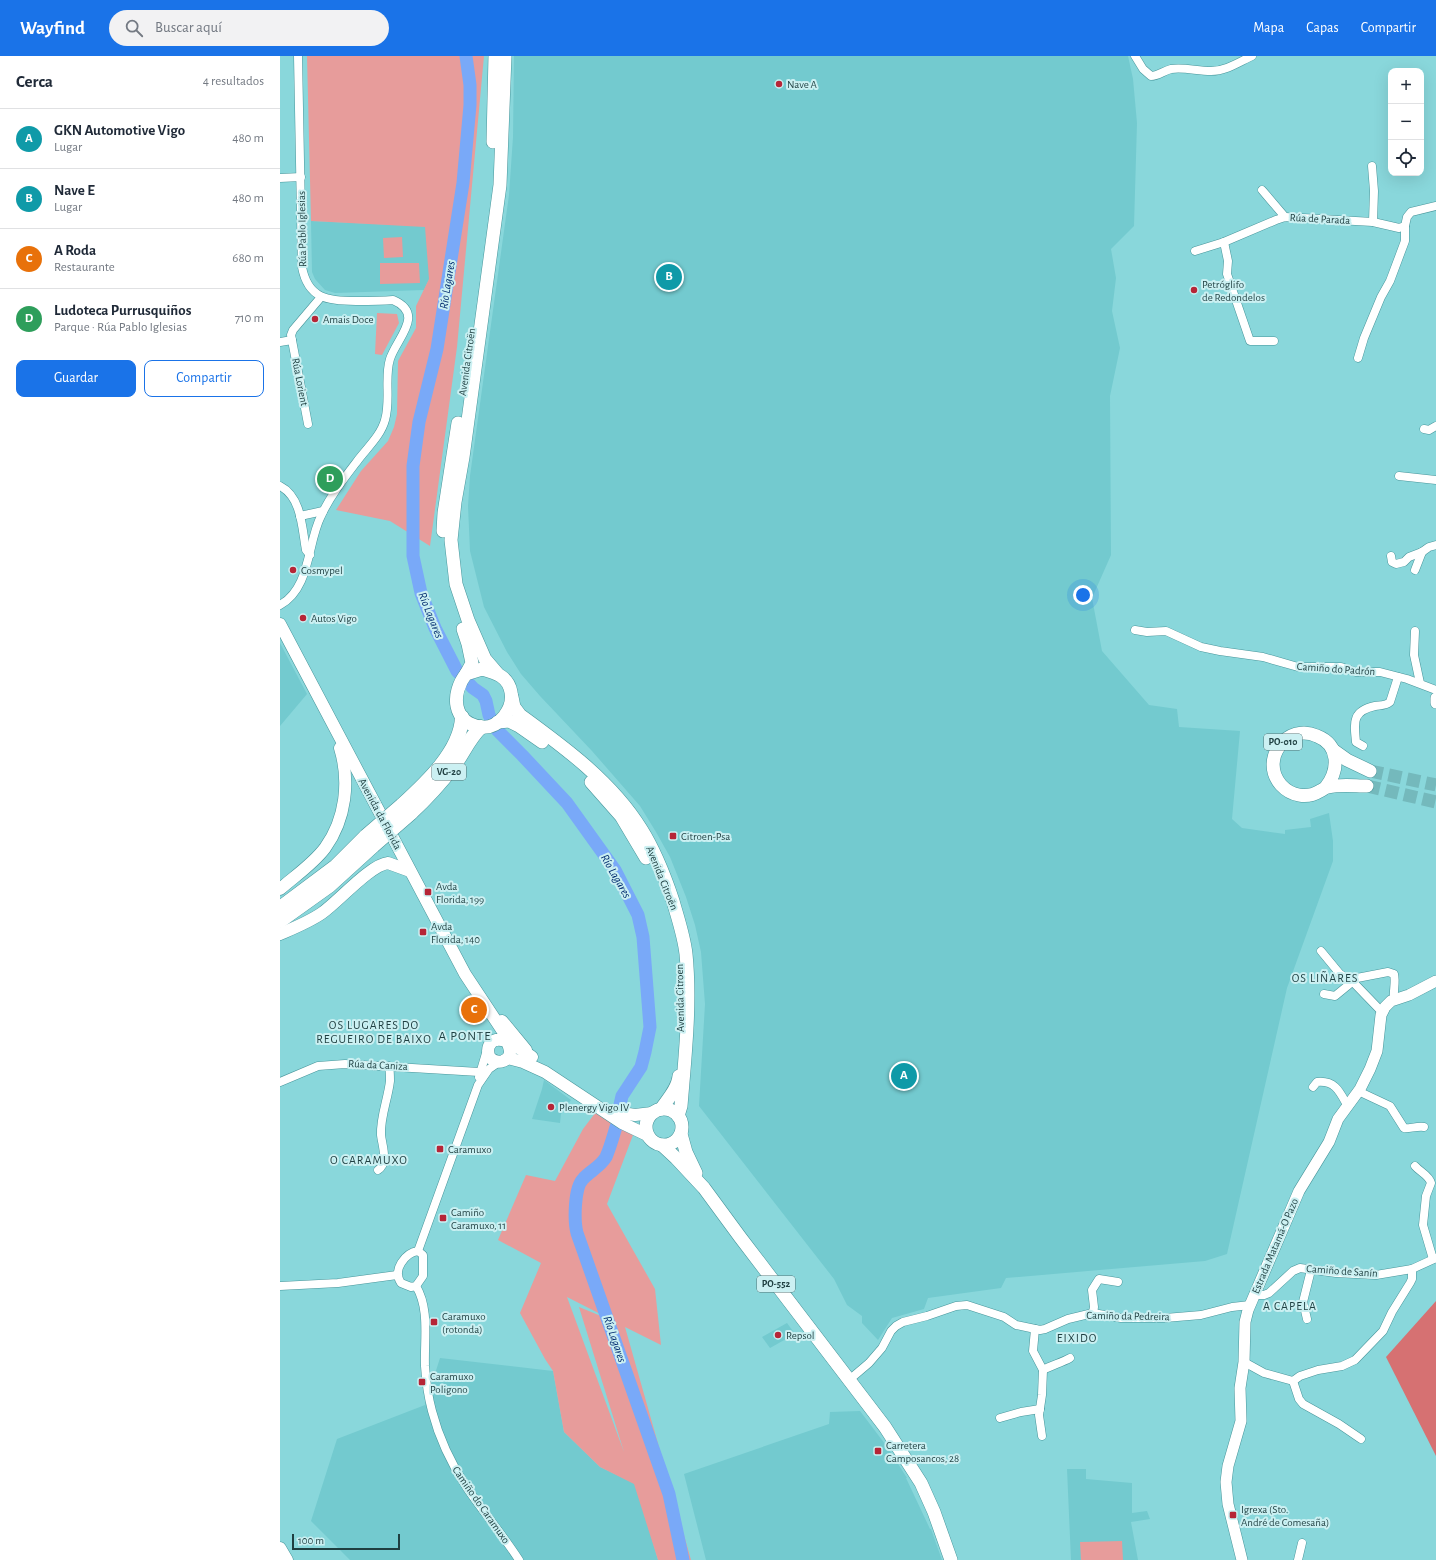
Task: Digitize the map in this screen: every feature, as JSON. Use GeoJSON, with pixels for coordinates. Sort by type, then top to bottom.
{"type":"FeatureCollection","features":[{"type":"Feature","properties":{"kind":"highway","name":"VG-20"},"geometry":{"type":"LineString","coordinates":[[406,809],[446,758],[459,734],[462,726],[462,717]]}},
{"type":"Feature","properties":{"kind":"highway","name":"VG-20"},"geometry":{"type":"LineString","coordinates":[[280,914],[370,841],[444,778],[454,766],[475,733],[481,727]]}},
{"type":"Feature","properties":{"kind":"highway"},"geometry":{"type":"LineString","coordinates":[[280,901],[370,841]]}},
{"type":"Feature","properties":{"kind":"highway"},"geometry":{"type":"LineString","coordinates":[[280,921],[328,886],[370,841]]}},
{"type":"Feature","properties":{"kind":"highway","name":"VG-20"},"geometry":{"type":"LineString","coordinates":[[280,908],[315,886]]}},
{"type":"Feature","properties":{"kind":"main road","name":"Avenida Citroën"},"geometry":{"type":"LineString","coordinates":[[471,669],[468,644],[452,599],[445,572],[442,542],[444,513],[487,226],[493,159],[495,56]]}},
{"type":"Feature","properties":{"kind":"main road","name":"Avenida Citroën"},"geometry":{"type":"LineString","coordinates":[[498,673],[485,659],[468,620],[456,584],[452,561],[451,540],[455,502],[464,449],[500,185],[505,56]]}},
{"type":"Feature","properties":{"kind":"main road","name":"Avenida da Florida"},"geometry":{"type":"LineString","coordinates":[[280,624],[465,974],[504,1033],[506,1041],[532,1057]]}},
{"type":"Feature","properties":{"kind":"main road"},"geometry":{"type":"LineString","coordinates":[[471,669],[482,669],[498,673],[510,686],[512,696],[511,704],[504,719],[481,727],[462,717],[456,700],[457,691],[471,669]]}},
{"type":"Feature","properties":{"kind":"main road","name":"Avenida Citroën"},"geometry":{"type":"LineString","coordinates":[[512,696],[514,707],[520,715],[592,773],[624,806],[641,829],[667,884],[680,925],[686,954],[688,998],[681,1106],[678,1116]]}},
{"type":"Feature","properties":{"kind":"main road","name":"Avenida Citroën"},"geometry":{"type":"LineString","coordinates":[[504,719],[519,726],[542,742],[589,780],[621,816],[641,847],[659,884]]}},
{"type":"Feature","properties":{"kind":"main road","name":"PO-010"},"geometry":{"type":"LineString","coordinates":[[1367,786],[1347,785],[1326,787],[1320,792],[1311,795],[1302,796],[1293,794],[1284,789],[1278,781],[1274,772],[1273,762],[1281,743],[1289,737],[1299,733],[1309,733],[1318,736],[1327,742],[1333,750],[1347,760],[1370,771]]}},
{"type":"Feature","properties":{"kind":"main road"},"geometry":{"type":"LineString","coordinates":[[280,889],[325,848],[339,819],[346,786],[343,759],[338,744],[340,737]]}},
{"type":"Feature","properties":{"kind":"main road"},"geometry":{"type":"LineString","coordinates":[[557,744],[601,769]]}},
{"type":"Feature","properties":{"kind":"main road"},"geometry":{"type":"LineString","coordinates":[[1326,787],[1332,779],[1335,770],[1336,760],[1333,750]]}},
{"type":"Feature","properties":{"kind":"main road"},"geometry":{"type":"LineString","coordinates":[[280,934],[303,924],[321,913],[376,867],[388,863],[410,871]]}},
{"type":"Feature","properties":{"kind":"main road","name":"Avenida Citroen"},"geometry":{"type":"LineString","coordinates":[[657,1111],[672,1094],[678,1080],[681,1028],[679,955],[673,924],[659,884]]}},
{"type":"Feature","properties":{"kind":"main road","name":"Avenida da Florida"},"geometry":{"type":"LineString","coordinates":[[483,1002],[490,1026],[489,1046]]}},
{"type":"Feature","properties":{"kind":"main road","name":"Avenida da Florida"},"geometry":{"type":"LineString","coordinates":[[483,1002],[545,1072]]}},
{"type":"Feature","properties":{"kind":"main road"},"geometry":{"type":"LineString","coordinates":[[500,1039],[506,1041],[510,1049],[510,1054],[503,1060],[490,1058],[489,1046],[494,1040],[500,1039]]}},
{"type":"Feature","properties":{"kind":"main road","name":"Avenida da Florida"},"geometry":{"type":"LineString","coordinates":[[503,1060],[523,1062],[545,1072],[604,1111],[622,1119],[647,1135]]}},
{"type":"Feature","properties":{"kind":"main road"},"geometry":{"type":"LineString","coordinates":[[681,1134],[673,1143],[662,1145],[654,1143],[647,1135],[646,1123],[657,1111],[668,1109],[678,1116],[682,1128],[681,1134],[686,1152],[704,1188]]}},
{"type":"Feature","properties":{"kind":"main road","name":"Avenida da Florida"},"geometry":{"type":"LineString","coordinates":[[622,1119],[657,1111]]}},
{"type":"Feature","properties":{"kind":"main road"},"geometry":{"type":"LineString","coordinates":[[662,1145],[704,1188]]}},
{"type":"Feature","properties":{"kind":"main road","name":"PO-552"},"geometry":{"type":"LineString","coordinates":[[704,1188],[744,1243],[886,1427],[922,1483],[951,1560]]}},
{"type":"Feature","properties":{"kind":"main road"},"geometry":{"type":"LineString","coordinates":[[280,1548],[287,1560]]}},
{"type":"Feature","properties":{"kind":"street","name":"Rúa Pablo Iglesias"},"geometry":{"type":"LineString","coordinates":[[298,56],[302,267],[307,283],[313,291],[321,297]]}},
{"type":"Feature","properties":{"kind":"street"},"geometry":{"type":"LineString","coordinates":[[1136,56],[1143,69],[1150,76],[1157,76],[1169,69],[1183,68],[1212,71],[1227,68],[1252,56]]}},
{"type":"Feature","properties":{"kind":"street"},"geometry":{"type":"LineString","coordinates":[[1372,166],[1374,191],[1373,222]]}},
{"type":"Feature","properties":{"kind":"street"},"geometry":{"type":"LineString","coordinates":[[280,178],[301,177]]}},
{"type":"Feature","properties":{"kind":"street"},"geometry":{"type":"LineString","coordinates":[[1262,190],[1285,217]]}},
{"type":"Feature","properties":{"kind":"street"},"geometry":{"type":"LineString","coordinates":[[1358,358],[1380,297],[1390,281],[1405,241],[1404,226],[1407,217],[1412,212],[1436,206]]}},
{"type":"Feature","properties":{"kind":"street","name":"Rúa de Parada"},"geometry":{"type":"LineString","coordinates":[[1195,251],[1224,242],[1285,217],[1373,222],[1399,228],[1404,226]]}},
{"type":"Feature","properties":{"kind":"street"},"geometry":{"type":"LineString","coordinates":[[1224,242],[1228,261],[1227,274],[1250,340],[1274,341]]}},
{"type":"Feature","properties":{"kind":"street"},"geometry":{"type":"LineString","coordinates":[[280,342],[292,340],[293,330],[321,297],[336,301],[393,300],[399,303],[407,312],[408,323],[390,360],[387,410],[382,429],[351,469],[323,511],[314,535],[303,575],[293,594],[280,605]]}},
{"type":"Feature","properties":{"kind":"street","name":"Rúa Lorient"},"geometry":{"type":"LineString","coordinates":[[292,340],[308,424]]}},
{"type":"Feature","properties":{"kind":"street"},"geometry":{"type":"LineString","coordinates":[[1424,429],[1429,430],[1436,426]]}},
{"type":"Feature","properties":{"kind":"street"},"geometry":{"type":"LineString","coordinates":[[1399,476],[1436,480]]}},
{"type":"Feature","properties":{"kind":"street"},"geometry":{"type":"LineString","coordinates":[[280,486],[289,492],[293,497],[300,516],[306,550],[310,554]]}},
{"type":"Feature","properties":{"kind":"street"},"geometry":{"type":"LineString","coordinates":[[300,516],[323,511]]}},
{"type":"Feature","properties":{"kind":"street"},"geometry":{"type":"LineString","coordinates":[[302,525],[307,533],[314,535]]}},
{"type":"Feature","properties":{"kind":"street"},"geometry":{"type":"LineString","coordinates":[[1390,556],[1392,562],[1396,564],[1404,562],[1409,557],[1436,545]]}},
{"type":"Feature","properties":{"kind":"street"},"geometry":{"type":"LineString","coordinates":[[1415,570],[1422,552]]}},
{"type":"Feature","properties":{"kind":"street","name":"Camiño do Padrón"},"geometry":{"type":"LineString","coordinates":[[1135,630],[1147,632],[1166,631],[1201,647],[1263,657],[1298,668],[1341,667],[1356,672],[1380,672],[1420,683],[1436,690]]}},
{"type":"Feature","properties":{"kind":"street"},"geometry":{"type":"LineString","coordinates":[[1415,631],[1414,655],[1420,683]]}},
{"type":"Feature","properties":{"kind":"street"},"geometry":{"type":"LineString","coordinates":[[1363,746],[1356,742],[1356,717],[1359,712],[1386,705],[1390,702],[1398,677]]}},
{"type":"Feature","properties":{"kind":"street"},"geometry":{"type":"LineString","coordinates":[[1436,698],[1436,703]]}},
{"type":"Feature","properties":{"kind":"street"},"geometry":{"type":"LineString","coordinates":[[1321,951],[1340,974],[1353,982],[1382,1012],[1387,1003],[1394,999],[1409,995],[1436,981]]}},
{"type":"Feature","properties":{"kind":"street"},"geometry":{"type":"LineString","coordinates":[[1324,994],[1335,996],[1358,978],[1388,972],[1394,974],[1396,980],[1393,990],[1394,999]]}},
{"type":"Feature","properties":{"kind":"street","name":"Estrada Matamá-O Pazo"},"geometry":{"type":"LineString","coordinates":[[1242,1560],[1228,1504],[1226,1482],[1228,1466],[1241,1421],[1240,1388],[1244,1362],[1245,1322],[1252,1300],[1294,1200],[1329,1142],[1338,1119],[1358,1091],[1370,1069],[1377,1051],[1382,1012]]}},
{"type":"Feature","properties":{"kind":"street"},"geometry":{"type":"LineString","coordinates":[[478,1085],[479,1072],[489,1046]]}},
{"type":"Feature","properties":{"kind":"street"},"geometry":{"type":"LineString","coordinates":[[418,1251],[478,1085],[495,1063],[503,1060]]}},
{"type":"Feature","properties":{"kind":"street","name":"Rúa da Caniza"},"geometry":{"type":"LineString","coordinates":[[280,1082],[318,1066],[345,1064],[479,1072]]}},
{"type":"Feature","properties":{"kind":"street"},"geometry":{"type":"LineString","coordinates":[[378,1170],[383,1158],[384,1149],[382,1128],[390,1081],[390,1066]]}},
{"type":"Feature","properties":{"kind":"street"},"geometry":{"type":"LineString","coordinates":[[1313,1087],[1317,1082],[1322,1081],[1336,1087],[1348,1105]]}},
{"type":"Feature","properties":{"kind":"street"},"geometry":{"type":"LineString","coordinates":[[1358,1091],[1390,1106],[1404,1128],[1424,1127]]}},
{"type":"Feature","properties":{"kind":"street"},"geometry":{"type":"LineString","coordinates":[[1415,1166],[1428,1176],[1431,1183],[1426,1196],[1422,1225],[1435,1258]]}},
{"type":"Feature","properties":{"kind":"street"},"geometry":{"type":"LineString","coordinates":[[418,1251],[423,1255],[423,1276],[416,1286],[411,1287],[400,1283],[397,1275],[398,1269],[412,1252],[418,1251]]}},
{"type":"Feature","properties":{"kind":"street","name":"Camiño de Sanín"},"geometry":{"type":"LineString","coordinates":[[1252,1300],[1269,1293],[1296,1269],[1303,1268],[1370,1276],[1412,1269],[1435,1258]]}},
{"type":"Feature","properties":{"kind":"street"},"geometry":{"type":"LineString","coordinates":[[1293,1381],[1300,1376],[1318,1370],[1330,1369],[1350,1364],[1370,1346],[1384,1331],[1392,1312],[1407,1290],[1412,1279],[1412,1269]]}},
{"type":"Feature","properties":{"kind":"street"},"geometry":{"type":"LineString","coordinates":[[1307,1319],[1302,1302],[1311,1270]]}},
{"type":"Feature","properties":{"kind":"street"},"geometry":{"type":"LineString","coordinates":[[280,1286],[338,1283],[397,1275]]}},
{"type":"Feature","properties":{"kind":"street"},"geometry":{"type":"LineString","coordinates":[[1093,1313],[1094,1307],[1092,1290],[1099,1278],[1118,1282]]}},
{"type":"Feature","properties":{"kind":"street","name":"Camiño do Caramuxo"},"geometry":{"type":"LineString","coordinates":[[416,1286],[422,1297],[424,1312],[426,1383],[432,1413],[453,1464],[467,1487],[519,1560]]}},
{"type":"Feature","properties":{"kind":"street","name":"Camiño da Pedreira"},"geometry":{"type":"LineString","coordinates":[[849,1380],[869,1363],[882,1348],[891,1331],[896,1326],[903,1322],[956,1306],[967,1305],[1004,1317],[1016,1325],[1035,1329],[1045,1329],[1068,1319],[1093,1313],[1120,1318],[1164,1318],[1201,1315],[1252,1300]]}},
{"type":"Feature","properties":{"kind":"street"},"geometry":{"type":"LineString","coordinates":[[1035,1329],[1033,1351],[1043,1370],[1039,1420],[1042,1436]]}},
{"type":"Feature","properties":{"kind":"street"},"geometry":{"type":"LineString","coordinates":[[1043,1370],[1054,1364],[1060,1364],[1070,1358]]}},
{"type":"Feature","properties":{"kind":"street"},"geometry":{"type":"LineString","coordinates":[[1244,1362],[1264,1373],[1293,1381]]}},
{"type":"Feature","properties":{"kind":"street"},"geometry":{"type":"LineString","coordinates":[[1293,1381],[1299,1399],[1303,1404],[1339,1424],[1361,1439]]}},
{"type":"Feature","properties":{"kind":"street"},"geometry":{"type":"LineString","coordinates":[[1000,1418],[1021,1412],[1040,1409]]}},
{"type":"Feature","properties":{"kind":"street"},"geometry":{"type":"LineString","coordinates":[[1298,1560],[1302,1543]]}},
{"type":"Feature","properties":{"kind":"shaded area"},"geometry":{"type":"Polygon","coordinates":[[[307,56],[484,56],[457,347],[430,546],[390,521],[336,510],[361,471],[388,441],[394,427],[397,414],[398,361],[416,328],[416,306],[429,279],[425,227],[311,221],[307,56]]]}},
{"type":"Feature","properties":{"kind":"shaded area"},"geometry":{"type":"Polygon","coordinates":[[[514,56],[1128,56],[1133,79],[1137,123],[1134,226],[1111,249],[1116,278],[1112,311],[1120,348],[1110,396],[1111,555],[1092,598],[1102,651],[1149,705],[1177,709],[1179,727],[1240,731],[1232,819],[1242,828],[1285,834],[1285,830],[1311,827],[1310,819],[1329,813],[1333,841],[1333,861],[1287,988],[1227,1254],[1205,1261],[1006,1278],[1001,1288],[928,1298],[924,1309],[892,1318],[878,1340],[862,1323],[862,1316],[847,1305],[834,1279],[699,1106],[705,1004],[701,952],[695,925],[686,897],[670,857],[640,806],[521,674],[507,652],[484,607],[470,551],[468,506],[470,476],[509,195],[513,137],[514,56]]]}},
{"type":"Feature","properties":{"kind":"shaded area"},"geometry":{"type":"Polygon","coordinates":[[[311,221],[438,227],[431,275],[424,290],[335,293],[325,290],[315,279],[312,272],[311,221]]]}},
{"type":"Feature","properties":{"kind":"shaded area"},"geometry":{"type":"Polygon","coordinates":[[[402,237],[403,257],[384,258],[383,238],[402,237]]]}},
{"type":"Feature","properties":{"kind":"shaded area"},"geometry":{"type":"Polygon","coordinates":[[[380,263],[419,263],[420,283],[380,284],[380,263]]]}},
{"type":"Feature","properties":{"kind":"shaded area"},"geometry":{"type":"Polygon","coordinates":[[[377,313],[397,314],[399,323],[382,355],[375,354],[377,313]]]}},
{"type":"Feature","properties":{"kind":"shaded area"},"geometry":{"type":"Polygon","coordinates":[[[280,643],[307,694],[280,726],[280,643]]]}},
{"type":"Feature","properties":{"kind":"shaded area","name":"Plenergy Vigo IV"},"geometry":{"type":"Polygon","coordinates":[[[544,1080],[571,1100],[561,1114],[560,1123],[532,1119],[544,1080]]]}},
{"type":"Feature","properties":{"kind":"shaded area"},"geometry":{"type":"Polygon","coordinates":[[[599,1108],[633,1135],[607,1204],[655,1289],[661,1345],[625,1327],[691,1560],[658,1560],[634,1484],[600,1467],[564,1432],[553,1371],[520,1313],[541,1263],[498,1240],[526,1175],[555,1181],[583,1129],[599,1108]],[[567,1297],[624,1452],[579,1307],[618,1323],[567,1297]]]}},
{"type":"Feature","properties":{"kind":"shaded area"},"geometry":{"type":"Polygon","coordinates":[[[1436,1301],[1436,1456],[1386,1357],[1436,1301]]]}},
{"type":"Feature","properties":{"kind":"shaded area","name":"Repsol"},"geometry":{"type":"Polygon","coordinates":[[[787,1323],[795,1334],[770,1348],[762,1337],[787,1323]]]}},
{"type":"Feature","properties":{"kind":"shaded area"},"geometry":{"type":"Polygon","coordinates":[[[440,1358],[553,1371],[564,1432],[600,1467],[636,1484],[658,1560],[350,1560],[311,1521],[337,1439],[425,1405],[440,1358]]]}},
{"type":"Feature","properties":{"kind":"shaded area"},"geometry":{"type":"Polygon","coordinates":[[[860,1411],[888,1448],[907,1478],[931,1529],[942,1560],[706,1560],[684,1474],[829,1424],[830,1412],[860,1411]]]}},
{"type":"Feature","properties":{"kind":"shaded area"},"geometry":{"type":"Polygon","coordinates":[[[1067,1469],[1086,1469],[1086,1479],[1132,1483],[1132,1513],[1147,1511],[1150,1519],[1131,1522],[1138,1560],[1071,1560],[1067,1469]]]}},
{"type":"Feature","properties":{"kind":"shaded area"},"geometry":{"type":"Polygon","coordinates":[[[1122,1541],[1123,1560],[1081,1560],[1080,1542],[1122,1541]]]}},
{"type":"Feature","properties":{"kind":"waterway","name":"Río Lagares"},"geometry":{"type":"LineString","coordinates":[[466,56],[470,85],[470,105],[463,183],[437,349],[419,422],[413,466],[413,556],[421,593],[435,628],[457,671],[473,688],[483,695],[489,715],[497,730],[567,803],[615,870],[638,915],[643,937],[650,1027],[641,1067],[622,1096],[620,1105]]}},
{"type":"Feature","properties":{"kind":"waterway","name":"Río Lagares"},"geometry":{"type":"LineString","coordinates":[[616,1127],[606,1157],[601,1164],[580,1183],[576,1197],[576,1228],[669,1494],[683,1560]]}},
{"type":"Feature","properties":{"kind":"tunnel"},"geometry":{"type":"LineString","coordinates":[[1370,771],[1436,785]]}},
{"type":"Feature","properties":{"kind":"tunnel"},"geometry":{"type":"LineString","coordinates":[[1367,786],[1436,802]]}},
{"type":"Feature","properties":{"kind":"place","name":"Nave A"},"geometry":{"type":"Point","coordinates":[779,84]}},
{"type":"Feature","properties":{"kind":"place","name":"Nave E"},"geometry":{"type":"Point","coordinates":[669,277]}},
{"type":"Feature","properties":{"kind":"place","name":"Petróglifo de Redondelos"},"geometry":{"type":"Point","coordinates":[1194,290]}},
{"type":"Feature","properties":{"kind":"place","name":"Amais Doce"},"geometry":{"type":"Point","coordinates":[315,319]}},
{"type":"Feature","properties":{"kind":"place","name":"Ludoteca Purrusquiños"},"geometry":{"type":"Point","coordinates":[330,479]}},
{"type":"Feature","properties":{"kind":"place","name":"Cosmypel"},"geometry":{"type":"Point","coordinates":[293,570]}},
{"type":"Feature","properties":{"kind":"place","name":"Autos Vigo"},"geometry":{"type":"Point","coordinates":[303,618]}},
{"type":"Feature","properties":{"kind":"place","name":"Citroen-Psa"},"geometry":{"type":"Point","coordinates":[673,836]}},
{"type":"Feature","properties":{"kind":"place","name":"Avda Florida, 199"},"geometry":{"type":"Point","coordinates":[428,892]}},
{"type":"Feature","properties":{"kind":"place","name":"Avda Florida, 140"},"geometry":{"type":"Point","coordinates":[423,932]}},
{"type":"Feature","properties":{"kind":"place","name":"A Roda"},"geometry":{"type":"Point","coordinates":[474,1010]}},
{"type":"Feature","properties":{"kind":"place","name":"GKN Automotive Vigo"},"geometry":{"type":"Point","coordinates":[904,1076]}},
{"type":"Feature","properties":{"kind":"place","name":"Plenergy Vigo IV"},"geometry":{"type":"Point","coordinates":[551,1107]}},
{"type":"Feature","properties":{"kind":"place","name":"Caramuxo"},"geometry":{"type":"Point","coordinates":[440,1149]}},
{"type":"Feature","properties":{"kind":"place","name":"Camiño Caramuxo, 11"},"geometry":{"type":"Point","coordinates":[443,1218]}},
{"type":"Feature","properties":{"kind":"place","name":"Caramuxo (rotonda)"},"geometry":{"type":"Point","coordinates":[434,1322]}},
{"type":"Feature","properties":{"kind":"place","name":"Repsol"},"geometry":{"type":"Point","coordinates":[778,1335]}},
{"type":"Feature","properties":{"kind":"place","name":"Caramuxo Poligono"},"geometry":{"type":"Point","coordinates":[422,1382]}},
{"type":"Feature","properties":{"kind":"place","name":"Carretera Camposancos, 28"},"geometry":{"type":"Point","coordinates":[878,1451]}},
{"type":"Feature","properties":{"kind":"place","name":"Igrexa (Sto. André de Comesaña)"},"geometry":{"type":"Point","coordinates":[1233,1515]}},
{"type":"Feature","properties":{"kind":"district","name":"OS LIÑARES"},"geometry":{"type":"Point","coordinates":[1325,978]}},
{"type":"Feature","properties":{"kind":"district","name":"OS LUGARES DO REGUEIRO DE BAIXO"},"geometry":{"type":"Point","coordinates":[374,1032]}},
{"type":"Feature","properties":{"kind":"district","name":"A PONTE"},"geometry":{"type":"Point","coordinates":[465,1036]}},
{"type":"Feature","properties":{"kind":"district","name":"O CARAMUXO"},"geometry":{"type":"Point","coordinates":[369,1160]}},
{"type":"Feature","properties":{"kind":"district","name":"A CAPELA"},"geometry":{"type":"Point","coordinates":[1290,1306]}},
{"type":"Feature","properties":{"kind":"district","name":"EIXIDO"},"geometry":{"type":"Point","coordinates":[1077,1338]}}]}
